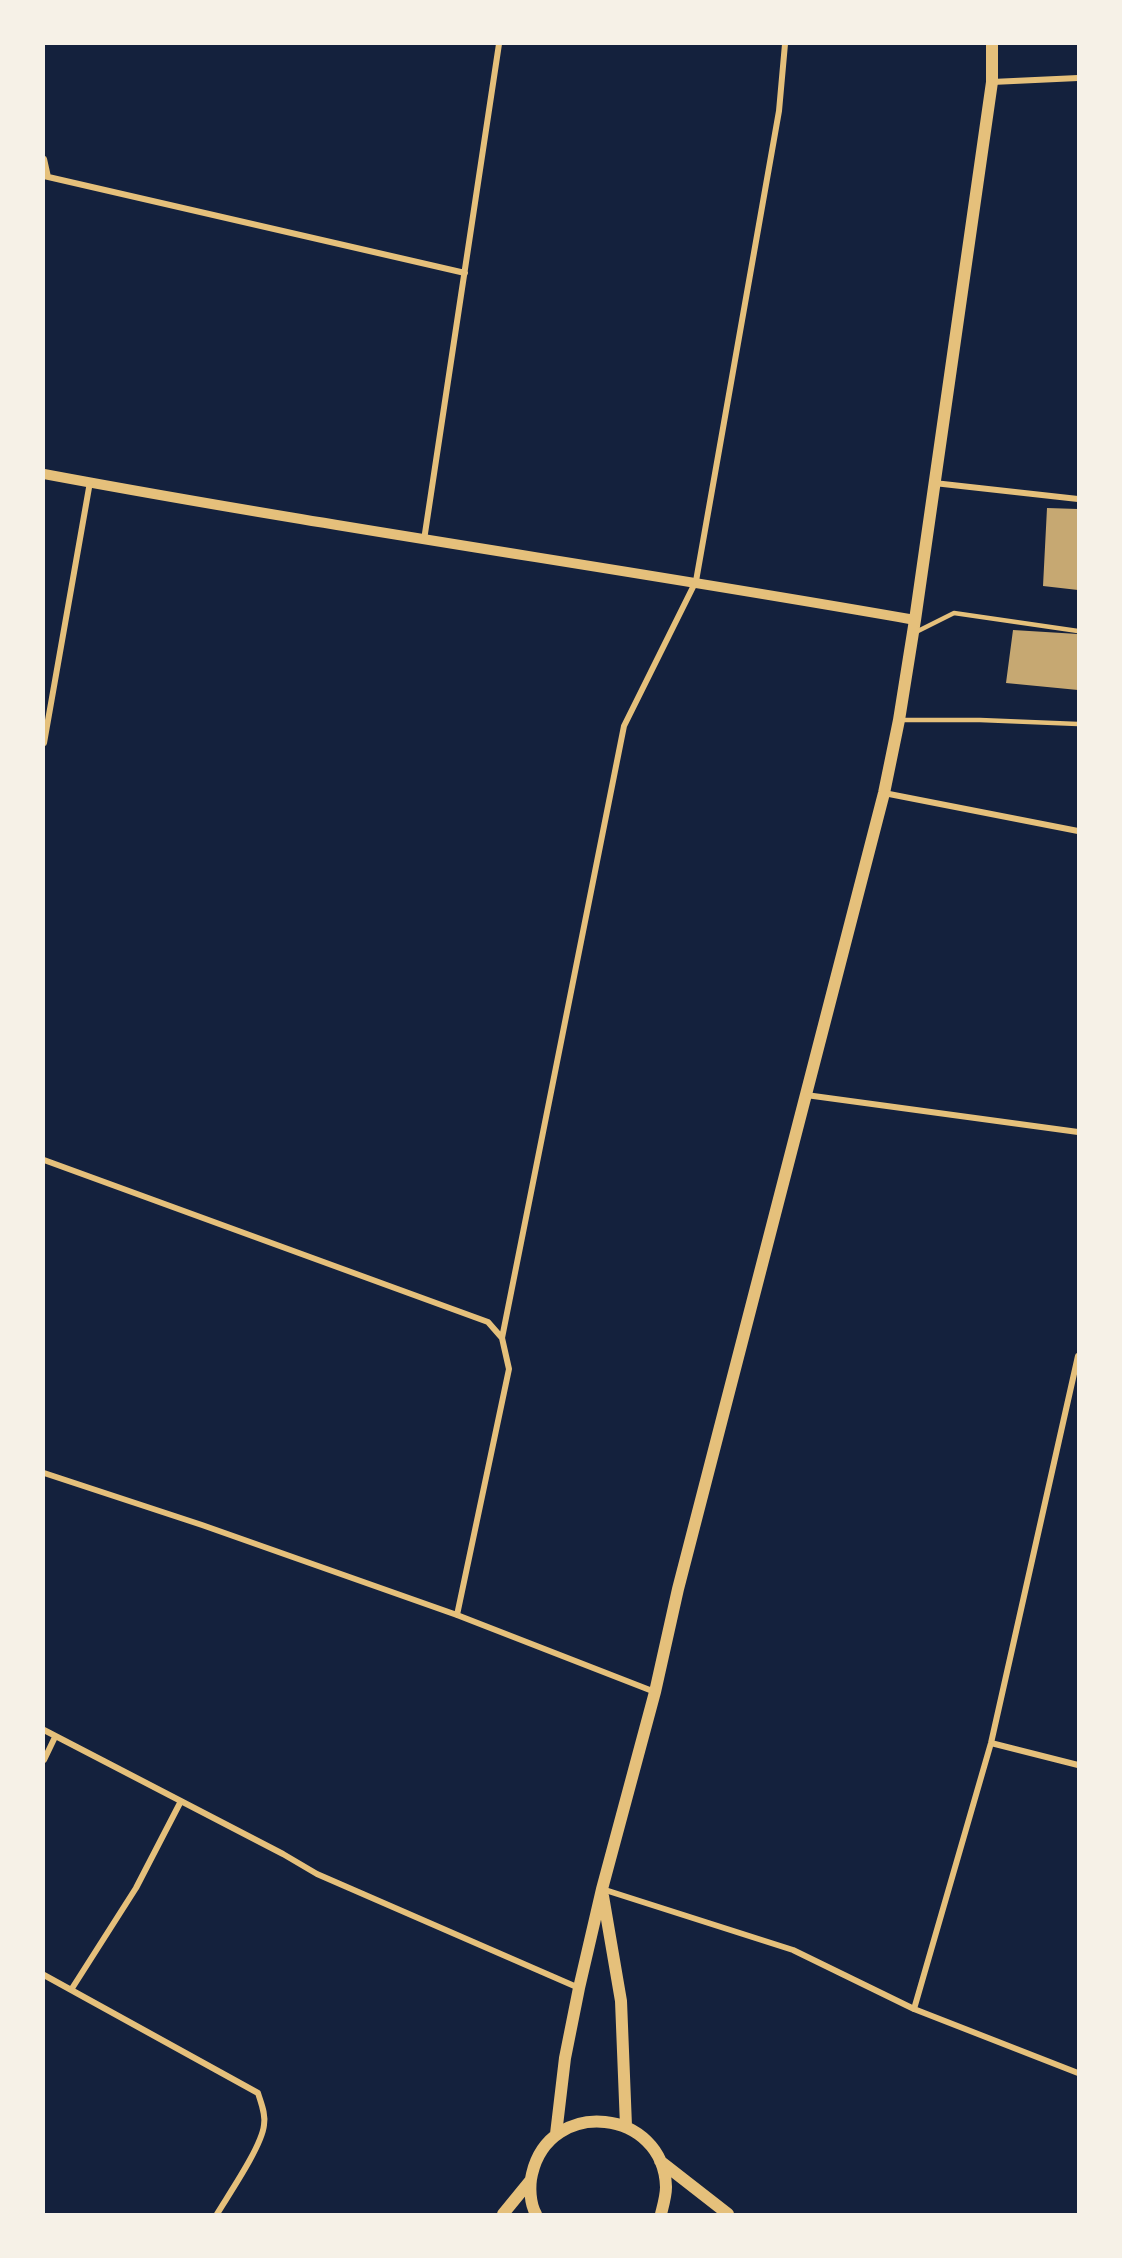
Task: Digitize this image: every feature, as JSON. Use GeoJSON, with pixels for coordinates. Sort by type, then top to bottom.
{"type":"FeatureCollection","features":[{"type":"Feature","properties":{"kind":"main road"},"geometry":{"type":"LineString","coordinates":[[556,2134],[565,2058],[602,1889],[655,1692],[678,1588],[884,793],[899,720],[915,620],[992,82],[992,44]]}},
{"type":"Feature","properties":{"kind":"main road"},"geometry":{"type":"LineString","coordinates":[[602,1889],[621,2001],[626,2126]]}},
{"type":"Feature","properties":{"kind":"main road"},"geometry":{"type":"LineString","coordinates":[[536,2214],[533,2209],[530,2181],[534,2163],[543,2148],[556,2134],[571,2125],[590,2121],[608,2121],[626,2126],[646,2140],[660,2161],[728,2214]]}},
{"type":"Feature","properties":{"kind":"main road"},"geometry":{"type":"LineString","coordinates":[[660,2161],[666,2187],[661,2214]]}},
{"type":"Feature","properties":{"kind":"main road"},"geometry":{"type":"LineString","coordinates":[[503,2214],[530,2181]]}},
{"type":"Feature","properties":{"kind":"street"},"geometry":{"type":"LineString","coordinates":[[424,540],[499,44]]}},
{"type":"Feature","properties":{"kind":"street"},"geometry":{"type":"LineString","coordinates":[[457,1615],[509,1369],[502,1338],[624,726],[696,581],[779,111],[784,44]]}},
{"type":"Feature","properties":{"kind":"street"},"geometry":{"type":"LineString","coordinates":[[992,82],[1078,78]]}},
{"type":"Feature","properties":{"kind":"street"},"geometry":{"type":"LineString","coordinates":[[44,159],[46,176],[465,273]]}},
{"type":"Feature","properties":{"kind":"street"},"geometry":{"type":"LineString","coordinates":[[44,474],[424,540],[696,581],[915,620]]}},
{"type":"Feature","properties":{"kind":"street"},"geometry":{"type":"LineString","coordinates":[[44,743],[90,482]]}},
{"type":"Feature","properties":{"kind":"street"},"geometry":{"type":"LineString","coordinates":[[934,483],[1078,499]]}},
{"type":"Feature","properties":{"kind":"street"},"geometry":{"type":"LineString","coordinates":[[884,793],[1078,831]]}},
{"type":"Feature","properties":{"kind":"street"},"geometry":{"type":"LineString","coordinates":[[806,1095],[1078,1132]]}},
{"type":"Feature","properties":{"kind":"street"},"geometry":{"type":"LineString","coordinates":[[44,1160],[488,1322],[502,1338]]}},
{"type":"Feature","properties":{"kind":"street"},"geometry":{"type":"LineString","coordinates":[[914,2009],[991,1743],[1078,1356]]}},
{"type":"Feature","properties":{"kind":"street"},"geometry":{"type":"LineString","coordinates":[[44,1473],[202,1525],[457,1615],[655,1692]]}},
{"type":"Feature","properties":{"kind":"street"},"geometry":{"type":"LineString","coordinates":[[44,1730],[283,1854],[317,1874],[579,1988]]}},
{"type":"Feature","properties":{"kind":"street"},"geometry":{"type":"LineString","coordinates":[[44,1760],[55,1737]]}},
{"type":"Feature","properties":{"kind":"street"},"geometry":{"type":"LineString","coordinates":[[991,1743],[1078,1765]]}},
{"type":"Feature","properties":{"kind":"street"},"geometry":{"type":"LineString","coordinates":[[71,1990],[136,1888],[181,1801]]}},
{"type":"Feature","properties":{"kind":"street"},"geometry":{"type":"LineString","coordinates":[[602,1889],[793,1950],[914,2009],[1078,2073]]}},
{"type":"Feature","properties":{"kind":"street"},"geometry":{"type":"LineString","coordinates":[[44,1975],[258,2093],[264,2112],[264,2127],[259,2143],[218,2214]]}},
{"type":"Feature","properties":{"kind":"lane"},"geometry":{"type":"LineString","coordinates":[[913,633],[954,613],[1078,631]]}},
{"type":"Feature","properties":{"kind":"lane"},"geometry":{"type":"LineString","coordinates":[[899,720],[980,720],[1078,724]]}},
{"type":"Feature","properties":{"kind":"building"},"geometry":{"type":"Polygon","coordinates":[[[1047,508],[1078,509],[1078,590],[1043,586],[1047,508]]]}},
{"type":"Feature","properties":{"kind":"building"},"geometry":{"type":"Polygon","coordinates":[[[1013,630],[1078,634],[1078,690],[1006,683],[1013,630]]]}}]}
